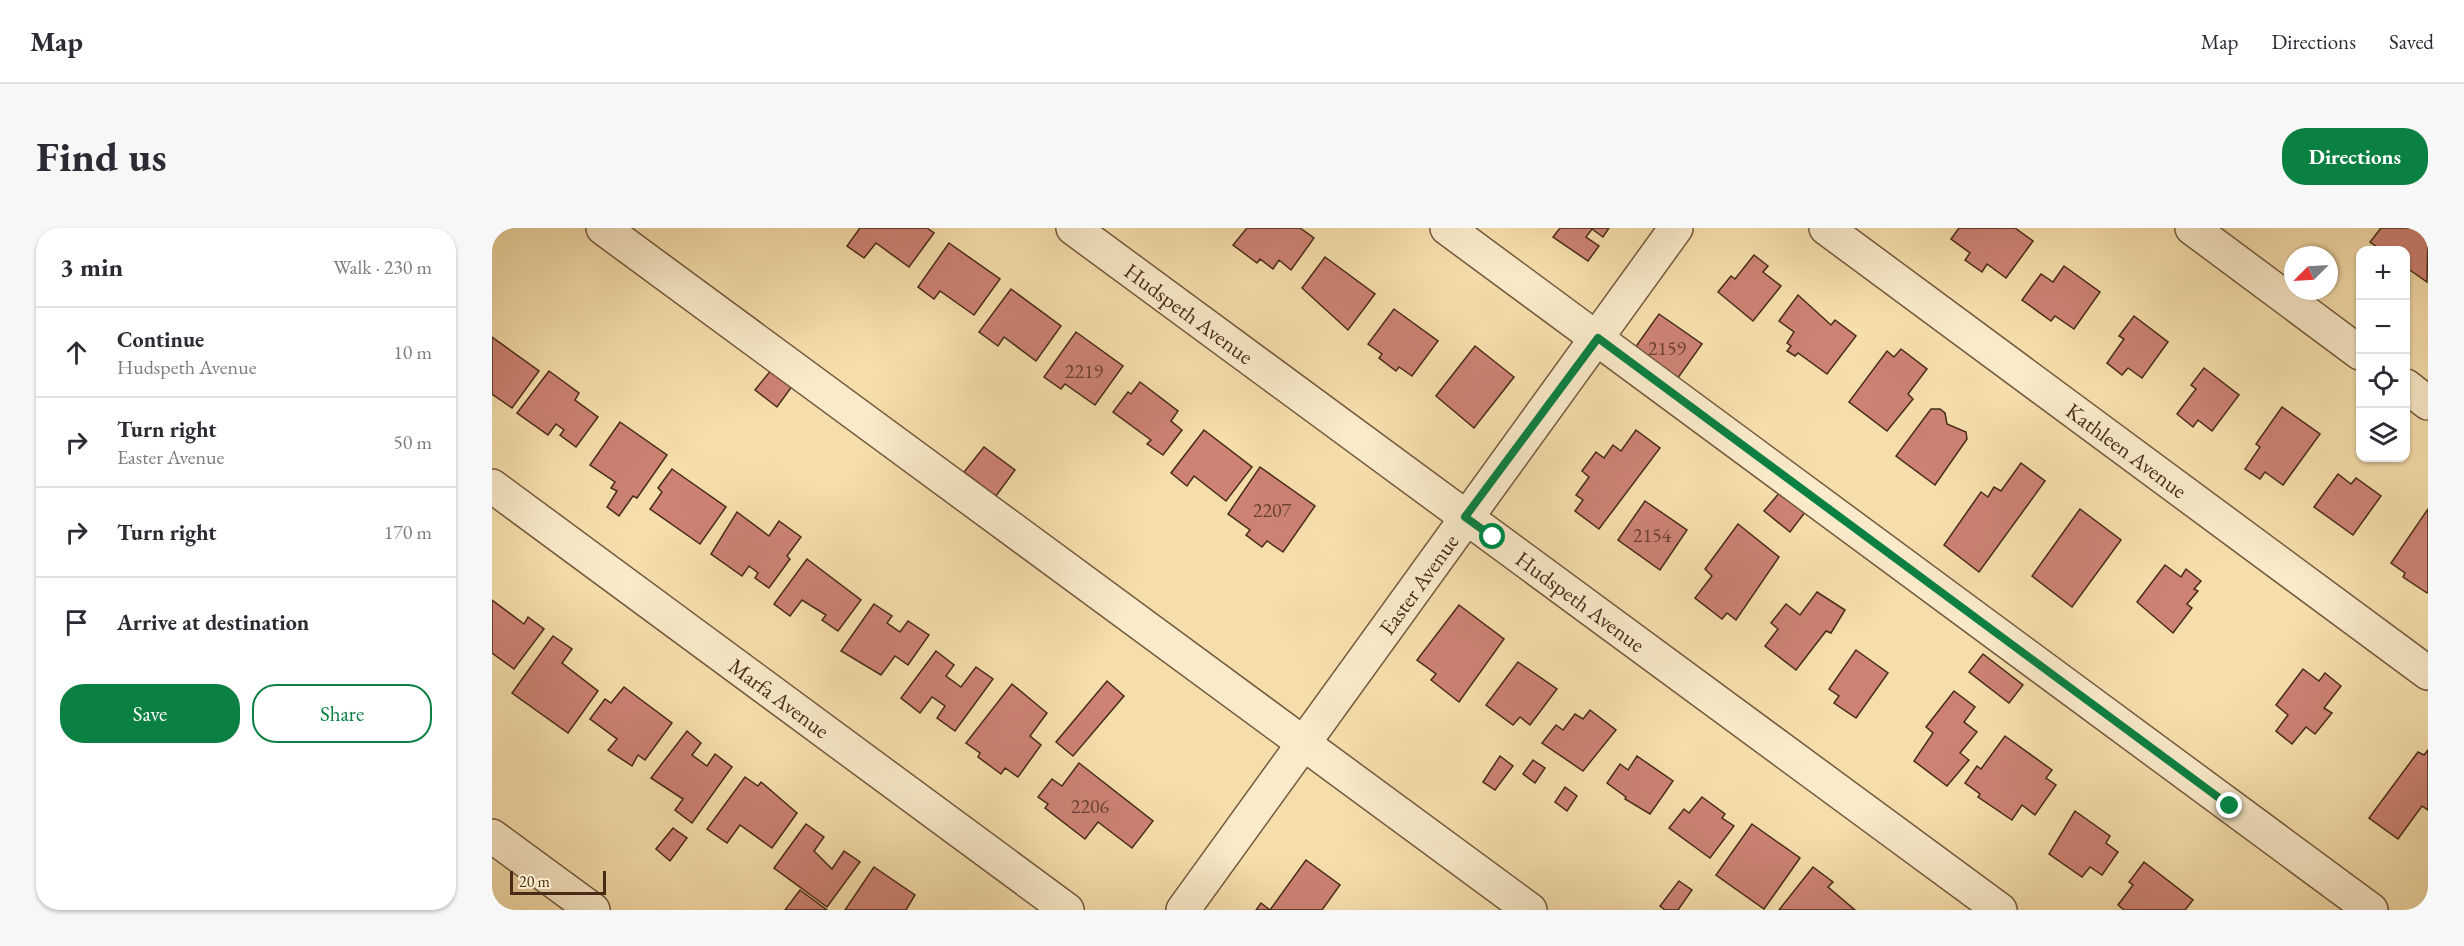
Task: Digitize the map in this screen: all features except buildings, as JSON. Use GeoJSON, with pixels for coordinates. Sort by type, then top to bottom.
{"type":"FeatureCollection","features":[{"type":"Feature","properties":{"kind":"street"},"geometry":{"type":"LineString","coordinates":[[603,228],[1530,910]]}},
{"type":"Feature","properties":{"kind":"street","name":"Hudspeth Avenue"},"geometry":{"type":"LineString","coordinates":[[1073,228],[2000,910]]}},
{"type":"Feature","properties":{"kind":"street"},"geometry":{"type":"LineString","coordinates":[[1447,228],[2371,910]]}},
{"type":"Feature","properties":{"kind":"street","name":"Easter Avenue"},"geometry":{"type":"LineString","coordinates":[[1183,910],[1676,228]]}},
{"type":"Feature","properties":{"kind":"street","name":"Kathleen Avenue"},"geometry":{"type":"LineString","coordinates":[[1826,228],[2428,673]]}},
{"type":"Feature","properties":{"kind":"street"},"geometry":{"type":"LineString","coordinates":[[2192,228],[2356,349]]}},
{"type":"Feature","properties":{"kind":"street"},"geometry":{"type":"LineString","coordinates":[[2410,389],[2428,403]]}},
{"type":"Feature","properties":{"kind":"street","name":"Marfa Avenue"},"geometry":{"type":"LineString","coordinates":[[492,486],[1066,910]]}},
{"type":"Feature","properties":{"kind":"street"},"geometry":{"type":"LineString","coordinates":[[492,836],[593,910]]}},
{"type":"Feature","properties":{"kind":"route"},"geometry":{"type":"LineString","coordinates":[[1493,537],[1465,517],[1598,338],[2230,806]]}}]}
